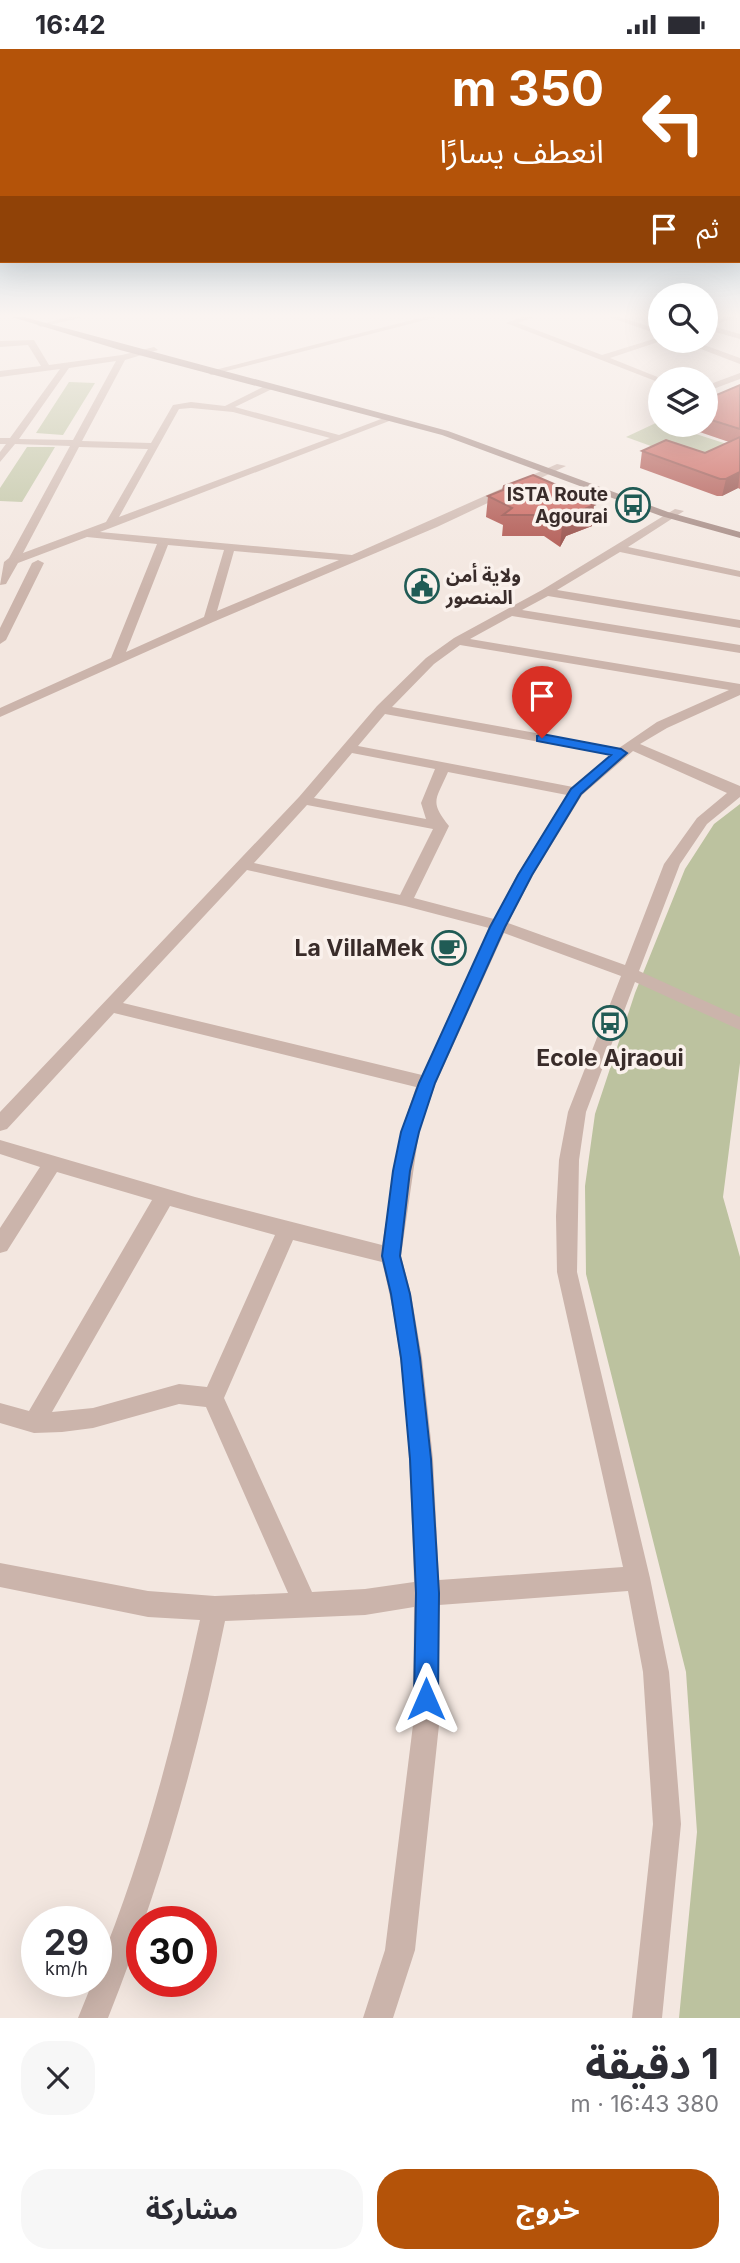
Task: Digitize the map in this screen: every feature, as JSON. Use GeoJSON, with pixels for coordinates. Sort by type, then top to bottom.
{"type":"FeatureCollection","features":[{"type":"Feature","properties":{"kind":"main road"},"geometry":{"type":"LineString","coordinates":[[356,409],[448,434],[556,469]]}},
{"type":"Feature","properties":{"kind":"main road"},"geometry":{"type":"LineString","coordinates":[[387,409],[477,434],[556,469],[674,515],[740,535]]}},
{"type":"Feature","properties":{"kind":"main road"},"geometry":{"type":"LineString","coordinates":[[674,515],[740,526]]}},
{"type":"Feature","properties":{"kind":"street"},"geometry":{"type":"LineString","coordinates":[[0,459],[36,409]]}},
{"type":"Feature","properties":{"kind":"street"},"geometry":{"type":"LineString","coordinates":[[1,583],[94,409]]}},
{"type":"Feature","properties":{"kind":"street"},"geometry":{"type":"LineString","coordinates":[[109,530],[175,409]]}},
{"type":"Feature","properties":{"kind":"street"},"geometry":{"type":"LineString","coordinates":[[225,409],[340,438]]}},
{"type":"Feature","properties":{"kind":"street"},"geometry":{"type":"LineString","coordinates":[[1,583],[109,530],[392,418]]}},
{"type":"Feature","properties":{"kind":"street"},"geometry":{"type":"LineString","coordinates":[[0,441],[153,446]]}},
{"type":"Feature","properties":{"kind":"street"},"geometry":{"type":"LineString","coordinates":[[0,713],[556,469]]}},
{"type":"Feature","properties":{"kind":"street"},"geometry":{"type":"LineString","coordinates":[[0,1124],[304,800],[382,709],[430,661],[458,641],[512,612],[674,515]]}},
{"type":"Feature","properties":{"kind":"street"},"geometry":{"type":"LineString","coordinates":[[10,562],[85,534],[109,530],[164,540],[354,558]]}},
{"type":"Feature","properties":{"kind":"street"},"geometry":{"type":"LineString","coordinates":[[116,662],[164,540]]}},
{"type":"Feature","properties":{"kind":"street"},"geometry":{"type":"LineString","coordinates":[[209,619],[230,547]]}},
{"type":"Feature","properties":{"kind":"street"},"geometry":{"type":"LineString","coordinates":[[618,548],[740,575]]}},
{"type":"Feature","properties":{"kind":"street"},"geometry":{"type":"LineString","coordinates":[[0,640],[38,563]]}},
{"type":"Feature","properties":{"kind":"street"},"geometry":{"type":"LineString","coordinates":[[546,592],[740,624]]}},
{"type":"Feature","properties":{"kind":"street"},"geometry":{"type":"LineString","coordinates":[[512,612],[740,649]]}},
{"type":"Feature","properties":{"kind":"street"},"geometry":{"type":"LineString","coordinates":[[458,641],[740,689]]}},
{"type":"Feature","properties":{"kind":"street"},"geometry":{"type":"LineString","coordinates":[[378,2018],[400,1950],[426,1725],[427,1593],[421,1459],[411,1358],[401,1294],[391,1256],[410,1132],[427,1083],[498,927],[531,864],[576,792],[626,749],[663,725],[740,689]]}},
{"type":"Feature","properties":{"kind":"street"},"geometry":{"type":"LineString","coordinates":[[382,709],[626,749],[738,791],[702,821],[672,864],[577,1112],[569,1160],[565,1216],[567,1272],[638,1578],[656,1672],[667,1823],[648,2018]]}},
{"type":"Feature","properties":{"kind":"street"},"geometry":{"type":"LineString","coordinates":[[347,748],[576,792]]}},
{"type":"Feature","properties":{"kind":"street"},"geometry":{"type":"LineString","coordinates":[[442,826],[431,815],[428,803],[443,766]]}},
{"type":"Feature","properties":{"kind":"street"},"geometry":{"type":"LineString","coordinates":[[304,800],[442,826]]}},
{"type":"Feature","properties":{"kind":"street"},"geometry":{"type":"LineString","coordinates":[[405,901],[442,826]]}},
{"type":"Feature","properties":{"kind":"street"},"geometry":{"type":"LineString","coordinates":[[243,865],[405,901],[562,946],[629,973],[740,1024]]}},
{"type":"Feature","properties":{"kind":"street"},"geometry":{"type":"LineString","coordinates":[[110,1006],[427,1083]]}},
{"type":"Feature","properties":{"kind":"street"},"geometry":{"type":"LineString","coordinates":[[0,1147],[164,1198],[286,1232],[391,1256]]}},
{"type":"Feature","properties":{"kind":"street"},"geometry":{"type":"LineString","coordinates":[[0,1245],[53,1163]]}},
{"type":"Feature","properties":{"kind":"street"},"geometry":{"type":"LineString","coordinates":[[34,1423],[164,1198]]}},
{"type":"Feature","properties":{"kind":"street"},"geometry":{"type":"LineString","coordinates":[[286,1232],[213,1398],[306,1606]]}},
{"type":"Feature","properties":{"kind":"street"},"geometry":{"type":"LineString","coordinates":[[0,1413],[34,1423],[93,1418],[179,1394],[213,1398]]}},
{"type":"Feature","properties":{"kind":"street"},"geometry":{"type":"LineString","coordinates":[[0,1575],[148,1604],[215,1609],[365,1602],[427,1593],[638,1578]]}},
{"type":"Feature","properties":{"kind":"street"},"geometry":{"type":"LineString","coordinates":[[93,2018],[117,1961],[162,1831],[194,1715],[215,1609]]}},
{"type":"Feature","properties":{"kind":"green space"},"geometry":{"type":"Polygon","coordinates":[[[52,409],[79,409],[63,435],[36,433],[52,409]]]}},
{"type":"Feature","properties":{"kind":"green space"},"geometry":{"type":"Polygon","coordinates":[[[648,427],[648,437],[705,437],[730,445],[695,462],[626,437],[648,427]]]}},
{"type":"Feature","properties":{"kind":"green space"},"geometry":{"type":"Polygon","coordinates":[[[27,447],[55,447],[22,502],[0,501],[0,488],[27,447]]]}},
{"type":"Feature","properties":{"kind":"green space"},"geometry":{"type":"Polygon","coordinates":[[[740,804],[740,1063],[723,1197],[740,1257],[740,2018],[679,2018],[697,1832],[686,1672],[586,1274],[585,1186],[595,1114],[635,993],[685,869],[714,824],[740,804]]]}},
{"type":"Feature","properties":{"kind":"building"},"geometry":{"type":"Polygon","coordinates":[[[718,409],[740,409],[740,429],[718,422],[718,409]]]}},
{"type":"Feature","properties":{"kind":"building"},"geometry":{"type":"Polygon","coordinates":[[[740,437],[740,472],[726,479],[642,451],[666,440],[705,453],[740,437]]]}},
{"type":"Feature","properties":{"kind":"building"},"geometry":{"type":"Polygon","coordinates":[[[533,475],[589,499],[585,501],[594,505],[568,516],[562,526],[546,515],[503,515],[512,508],[488,496],[503,490],[504,486],[533,475]]]}},
{"type":"Feature","properties":{"kind":"place","name":"ISTA Route Agourai"},"geometry":{"type":"Point","coordinates":[633,505]}},
{"type":"Feature","properties":{"kind":"place","name":"ولاية أمن المنصور"},"geometry":{"type":"Point","coordinates":[422,586]}},
{"type":"Feature","properties":{"kind":"place","name":"La VillaMek"},"geometry":{"type":"Point","coordinates":[449,948]}},
{"type":"Feature","properties":{"kind":"place","name":"Ecole Ajraoui"},"geometry":{"type":"Point","coordinates":[610,1023]}},
{"type":"Feature","properties":{"kind":"route"},"geometry":{"type":"LineString","coordinates":[[426,1699],[427,1593],[421,1459],[411,1358],[401,1294],[391,1256],[410,1132],[427,1083],[498,927],[525,875],[576,792],[621,753],[542,738]]}}]}
